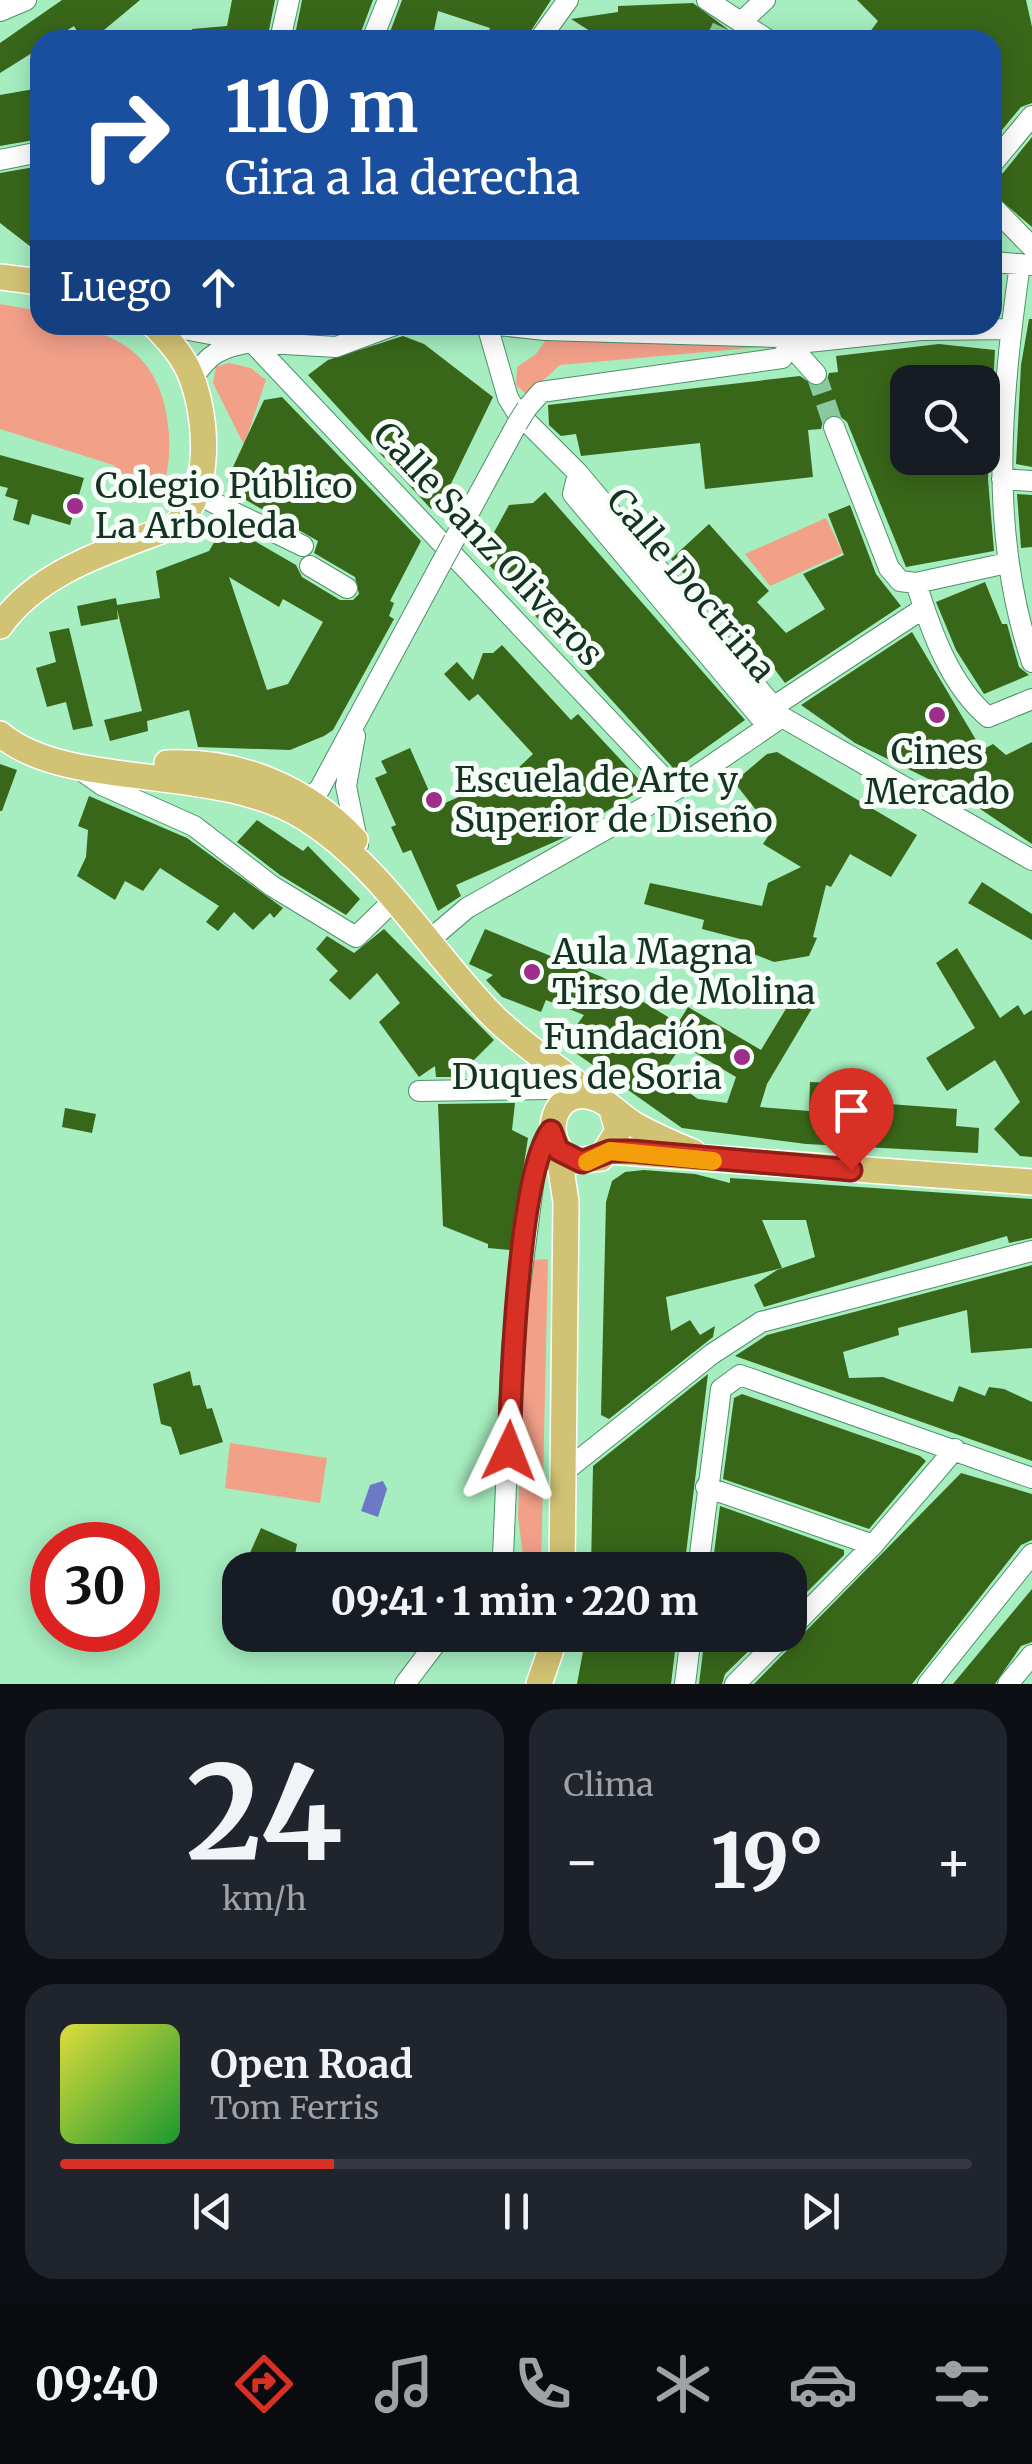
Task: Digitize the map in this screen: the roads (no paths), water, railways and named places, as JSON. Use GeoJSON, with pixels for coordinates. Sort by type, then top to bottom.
{"type":"FeatureCollection","features":[{"type":"Feature","properties":{"kind":"main road"},"geometry":{"type":"LineString","coordinates":[[0,277],[30,281]]}},
{"type":"Feature","properties":{"kind":"main road"},"geometry":{"type":"LineString","coordinates":[[2,620],[35,588],[192,506],[202,452],[192,380],[163,335]]}},
{"type":"Feature","properties":{"kind":"main road"},"geometry":{"type":"LineString","coordinates":[[0,734],[12,744],[72,764],[245,791],[304,817],[345,849],[427,942],[535,1054],[603,1104],[716,1162]]}},
{"type":"Feature","properties":{"kind":"main road"},"geometry":{"type":"LineString","coordinates":[[112,770],[161,763],[206,764],[250,773],[325,810],[358,847],[387,894]]}},
{"type":"Feature","properties":{"kind":"main road"},"geometry":{"type":"LineString","coordinates":[[535,1054],[554,1120],[566,1199],[563,1552]]}},
{"type":"Feature","properties":{"kind":"main road"},"geometry":{"type":"LineString","coordinates":[[554,1120],[571,1098],[603,1104]]}},
{"type":"Feature","properties":{"kind":"main road"},"geometry":{"type":"LineString","coordinates":[[566,1199],[618,1131],[603,1104]]}},
{"type":"Feature","properties":{"kind":"main road"},"geometry":{"type":"LineString","coordinates":[[554,1120],[573,1160],[601,1156],[1032,1182]]}},
{"type":"Feature","properties":{"kind":"main road"},"geometry":{"type":"LineString","coordinates":[[538,1684],[550,1652]]}},
{"type":"Feature","properties":{"kind":"street"},"geometry":{"type":"LineString","coordinates":[[0,12],[26,0]]}},
{"type":"Feature","properties":{"kind":"street"},"geometry":{"type":"LineString","coordinates":[[282,30],[289,0]]}},
{"type":"Feature","properties":{"kind":"street"},"geometry":{"type":"LineString","coordinates":[[376,30],[388,0]]}},
{"type":"Feature","properties":{"kind":"street"},"geometry":{"type":"LineString","coordinates":[[546,30],[568,0]]}},
{"type":"Feature","properties":{"kind":"street"},"geometry":{"type":"LineString","coordinates":[[707,0],[730,21],[748,30]]}},
{"type":"Feature","properties":{"kind":"street"},"geometry":{"type":"LineString","coordinates":[[730,21],[765,0]]}},
{"type":"Feature","properties":{"kind":"street"},"geometry":{"type":"LineString","coordinates":[[1002,152],[1032,116]]}},
{"type":"Feature","properties":{"kind":"street"},"geometry":{"type":"LineString","coordinates":[[0,160],[30,154]]}},
{"type":"Feature","properties":{"kind":"street"},"geometry":{"type":"LineString","coordinates":[[1002,221],[1028,259],[1009,339],[1002,479],[1007,563],[1032,662]]}},
{"type":"Feature","properties":{"kind":"street"},"geometry":{"type":"LineString","coordinates":[[1002,261],[1028,259]]}},
{"type":"Feature","properties":{"kind":"street"},"geometry":{"type":"LineString","coordinates":[[215,335],[252,342],[336,348],[369,335]]}},
{"type":"Feature","properties":{"kind":"street"},"geometry":{"type":"LineString","coordinates":[[490,335],[517,410]]}},
{"type":"Feature","properties":{"kind":"street"},"geometry":{"type":"LineString","coordinates":[[200,782],[236,780],[299,799],[319,790],[454,540],[517,410],[541,392],[782,358],[783,335]]}},
{"type":"Feature","properties":{"kind":"street"},"geometry":{"type":"LineString","coordinates":[[783,335],[816,374]]}},
{"type":"Feature","properties":{"kind":"street"},"geometry":{"type":"LineString","coordinates":[[970,335],[1009,339]]}},
{"type":"Feature","properties":{"kind":"street"},"geometry":{"type":"LineString","coordinates":[[192,380],[206,358],[225,347],[252,342]]}},
{"type":"Feature","properties":{"kind":"street","name":"Calle Sanz Oliveros"},"geometry":{"type":"LineString","coordinates":[[252,342],[675,790]]}},
{"type":"Feature","properties":{"kind":"street","name":"Calle Doctrina"},"geometry":{"type":"LineString","coordinates":[[517,410],[578,474],[777,712],[1032,860]]}},
{"type":"Feature","properties":{"kind":"street"},"geometry":{"type":"LineString","coordinates":[[834,427],[890,568],[900,581],[916,584],[1007,563]]}},
{"type":"Feature","properties":{"kind":"street"},"geometry":{"type":"LineString","coordinates":[[1002,479],[1032,481]]}},
{"type":"Feature","properties":{"kind":"street"},"geometry":{"type":"LineString","coordinates":[[192,506],[307,556],[347,588]]}},
{"type":"Feature","properties":{"kind":"street"},"geometry":{"type":"LineString","coordinates":[[916,584],[970,701],[988,717],[1032,699]]}},
{"type":"Feature","properties":{"kind":"street"},"geometry":{"type":"LineString","coordinates":[[427,942],[466,908],[675,790],[924,608]]}},
{"type":"Feature","properties":{"kind":"street"},"geometry":{"type":"LineString","coordinates":[[358,847],[346,786],[360,714]]}},
{"type":"Feature","properties":{"kind":"street"},"geometry":{"type":"LineString","coordinates":[[72,764],[102,786],[194,826],[272,886],[356,937],[387,894]]}},
{"type":"Feature","properties":{"kind":"street"},"geometry":{"type":"LineString","coordinates":[[419,1090],[554,1120],[536,1163],[512,1347],[499,1552]]}},
{"type":"Feature","properties":{"kind":"street"},"geometry":{"type":"LineString","coordinates":[[565,1471],[712,1354],[761,1322],[1032,1252]]}},
{"type":"Feature","properties":{"kind":"street"},"geometry":{"type":"LineString","coordinates":[[700,1552],[721,1389],[740,1375],[1032,1478]]}},
{"type":"Feature","properties":{"kind":"street"},"geometry":{"type":"LineString","coordinates":[[807,1612],[873,1545],[955,1448]]}},
{"type":"Feature","properties":{"kind":"street"},"geometry":{"type":"LineString","coordinates":[[706,1487],[873,1545]]}},
{"type":"Feature","properties":{"kind":"street"},"geometry":{"type":"LineString","coordinates":[[928,1684],[1032,1554]]}},
{"type":"Feature","properties":{"kind":"street"},"geometry":{"type":"LineString","coordinates":[[404,1684],[429,1652]]}},
{"type":"Feature","properties":{"kind":"street"},"geometry":{"type":"LineString","coordinates":[[686,1684],[689,1652]]}},
{"type":"Feature","properties":{"kind":"street"},"geometry":{"type":"LineString","coordinates":[[736,1684],[767,1652]]}},
{"type":"Feature","properties":{"kind":"street"},"geometry":{"type":"LineString","coordinates":[[1009,1684],[1032,1656]]}},
{"type":"Feature","properties":{"kind":"water"},"geometry":{"type":"Polygon","coordinates":[[[383,1481],[387,1489],[378,1517],[361,1511],[370,1485],[383,1481]]]}},
{"type":"Feature","properties":{"kind":"tunnel"},"geometry":{"type":"LineString","coordinates":[[816,374],[834,427]]}},
{"type":"Feature","properties":{"kind":"place","name":"Colegio Público La Arboleda"},"geometry":{"type":"Point","coordinates":[75,506]}},
{"type":"Feature","properties":{"kind":"place","name":"Cines Mercado"},"geometry":{"type":"Point","coordinates":[937,715]}},
{"type":"Feature","properties":{"kind":"place","name":"Escuela de Arte y Superior de Diseño"},"geometry":{"type":"Point","coordinates":[434,800]}},
{"type":"Feature","properties":{"kind":"place","name":"Aula Magna Tirso de Molina"},"geometry":{"type":"Point","coordinates":[532,972]}},
{"type":"Feature","properties":{"kind":"place","name":"Fundación Duques de Soria"},"geometry":{"type":"Point","coordinates":[742,1057]}}]}
